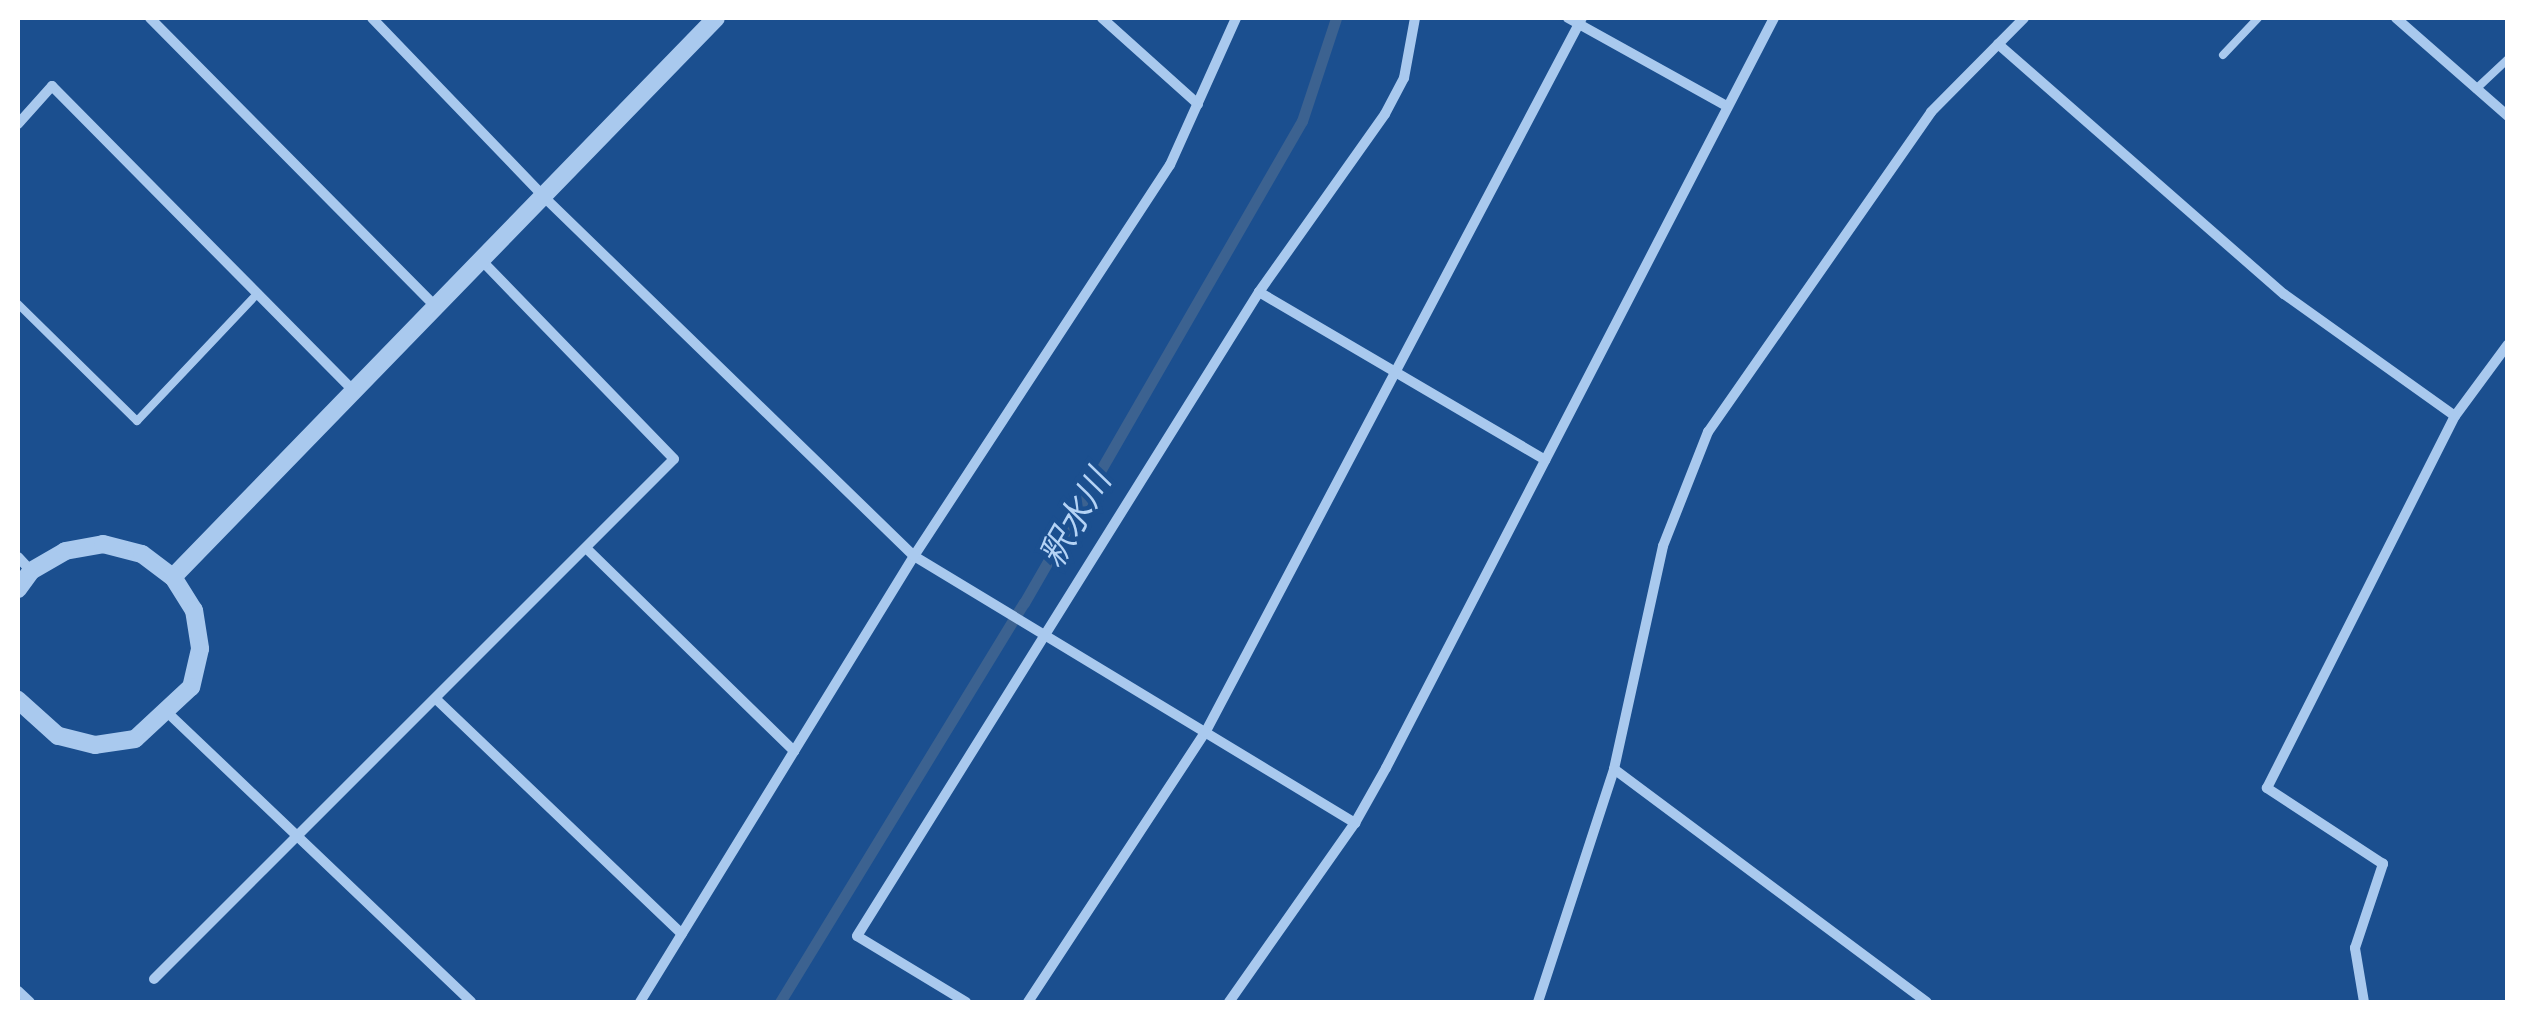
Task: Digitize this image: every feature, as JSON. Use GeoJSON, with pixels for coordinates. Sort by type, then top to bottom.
{"type":"FeatureCollection","features":[{"type":"Feature","properties":{"kind":"street"},"geometry":{"type":"LineString","coordinates":[[150,18],[435,306]]}},
{"type":"Feature","properties":{"kind":"street"},"geometry":{"type":"LineString","coordinates":[[372,18],[543,196],[914,556],[1355,823]]}},
{"type":"Feature","properties":{"kind":"street"},"geometry":{"type":"LineString","coordinates":[[173,577],[716,18]]}},
{"type":"Feature","properties":{"kind":"street"},"geometry":{"type":"LineString","coordinates":[[1102,18],[1198,104]]}},
{"type":"Feature","properties":{"kind":"street"},"geometry":{"type":"LineString","coordinates":[[640,1002],[914,556],[1170,165],[1236,18]]}},
{"type":"Feature","properties":{"kind":"street"},"geometry":{"type":"LineString","coordinates":[[966,1002],[857,936],[1259,292],[1385,114],[1404,78],[1415,18]]}},
{"type":"Feature","properties":{"kind":"street"},"geometry":{"type":"LineString","coordinates":[[1229,1002],[1355,823],[1725,104],[1774,18]]}},
{"type":"Feature","properties":{"kind":"street"},"geometry":{"type":"LineString","coordinates":[[1538,1002],[1614,768],[1663,546],[1708,432],[1931,112],[2024,18]]}},
{"type":"Feature","properties":{"kind":"street"},"geometry":{"type":"LineString","coordinates":[[2396,18],[2508,116]]}},
{"type":"Feature","properties":{"kind":"street"},"geometry":{"type":"LineString","coordinates":[[1028,1002],[1205,733],[1399,375],[1576,20],[1725,104]]}},
{"type":"Feature","properties":{"kind":"street"},"geometry":{"type":"LineString","coordinates":[[1998,44],[2284,294],[2455,416]]}},
{"type":"Feature","properties":{"kind":"street"},"geometry":{"type":"LineString","coordinates":[[18,124],[52,86],[354,392]]}},
{"type":"Feature","properties":{"kind":"street"},"geometry":{"type":"LineString","coordinates":[[154,979],[674,459],[480,258]]}},
{"type":"Feature","properties":{"kind":"street"},"geometry":{"type":"LineString","coordinates":[[1259,292],[1545,460]]}},
{"type":"Feature","properties":{"kind":"street"},"geometry":{"type":"LineString","coordinates":[[2364,1002],[2355,948],[2383,864],[2267,788],[2455,416],[2508,344]]}},
{"type":"Feature","properties":{"kind":"street"},"geometry":{"type":"LineString","coordinates":[[18,590],[24,564],[65,551],[104,544],[142,554],[173,577],[194,610],[200,649],[191,687],[169,714],[134,740],[96,745],[58,736],[20,711]]}},
{"type":"Feature","properties":{"kind":"street"},"geometry":{"type":"LineString","coordinates":[[586,548],[794,751]]}},
{"type":"Feature","properties":{"kind":"street"},"geometry":{"type":"LineString","coordinates":[[436,699],[682,934]]}},
{"type":"Feature","properties":{"kind":"street"},"geometry":{"type":"LineString","coordinates":[[169,714],[472,1002]]}},
{"type":"Feature","properties":{"kind":"street"},"geometry":{"type":"LineString","coordinates":[[1614,768],[1927,1002]]}},
{"type":"Feature","properties":{"kind":"street"},"geometry":{"type":"LineString","coordinates":[[18,991],[30,1002]]}},
{"type":"Feature","properties":{"kind":"lane"},"geometry":{"type":"LineString","coordinates":[[2223,55],[2258,18]]}},
{"type":"Feature","properties":{"kind":"lane"},"geometry":{"type":"LineString","coordinates":[[2476,88],[2508,59]]}},
{"type":"Feature","properties":{"kind":"lane"},"geometry":{"type":"LineString","coordinates":[[18,304],[137,421],[258,293]]}},
{"type":"Feature","properties":{"kind":"waterway","name":"釈水川"},"geometry":{"type":"LineString","coordinates":[[780,1002],[1024,603],[1302,121],[1336,18]]}}]}
